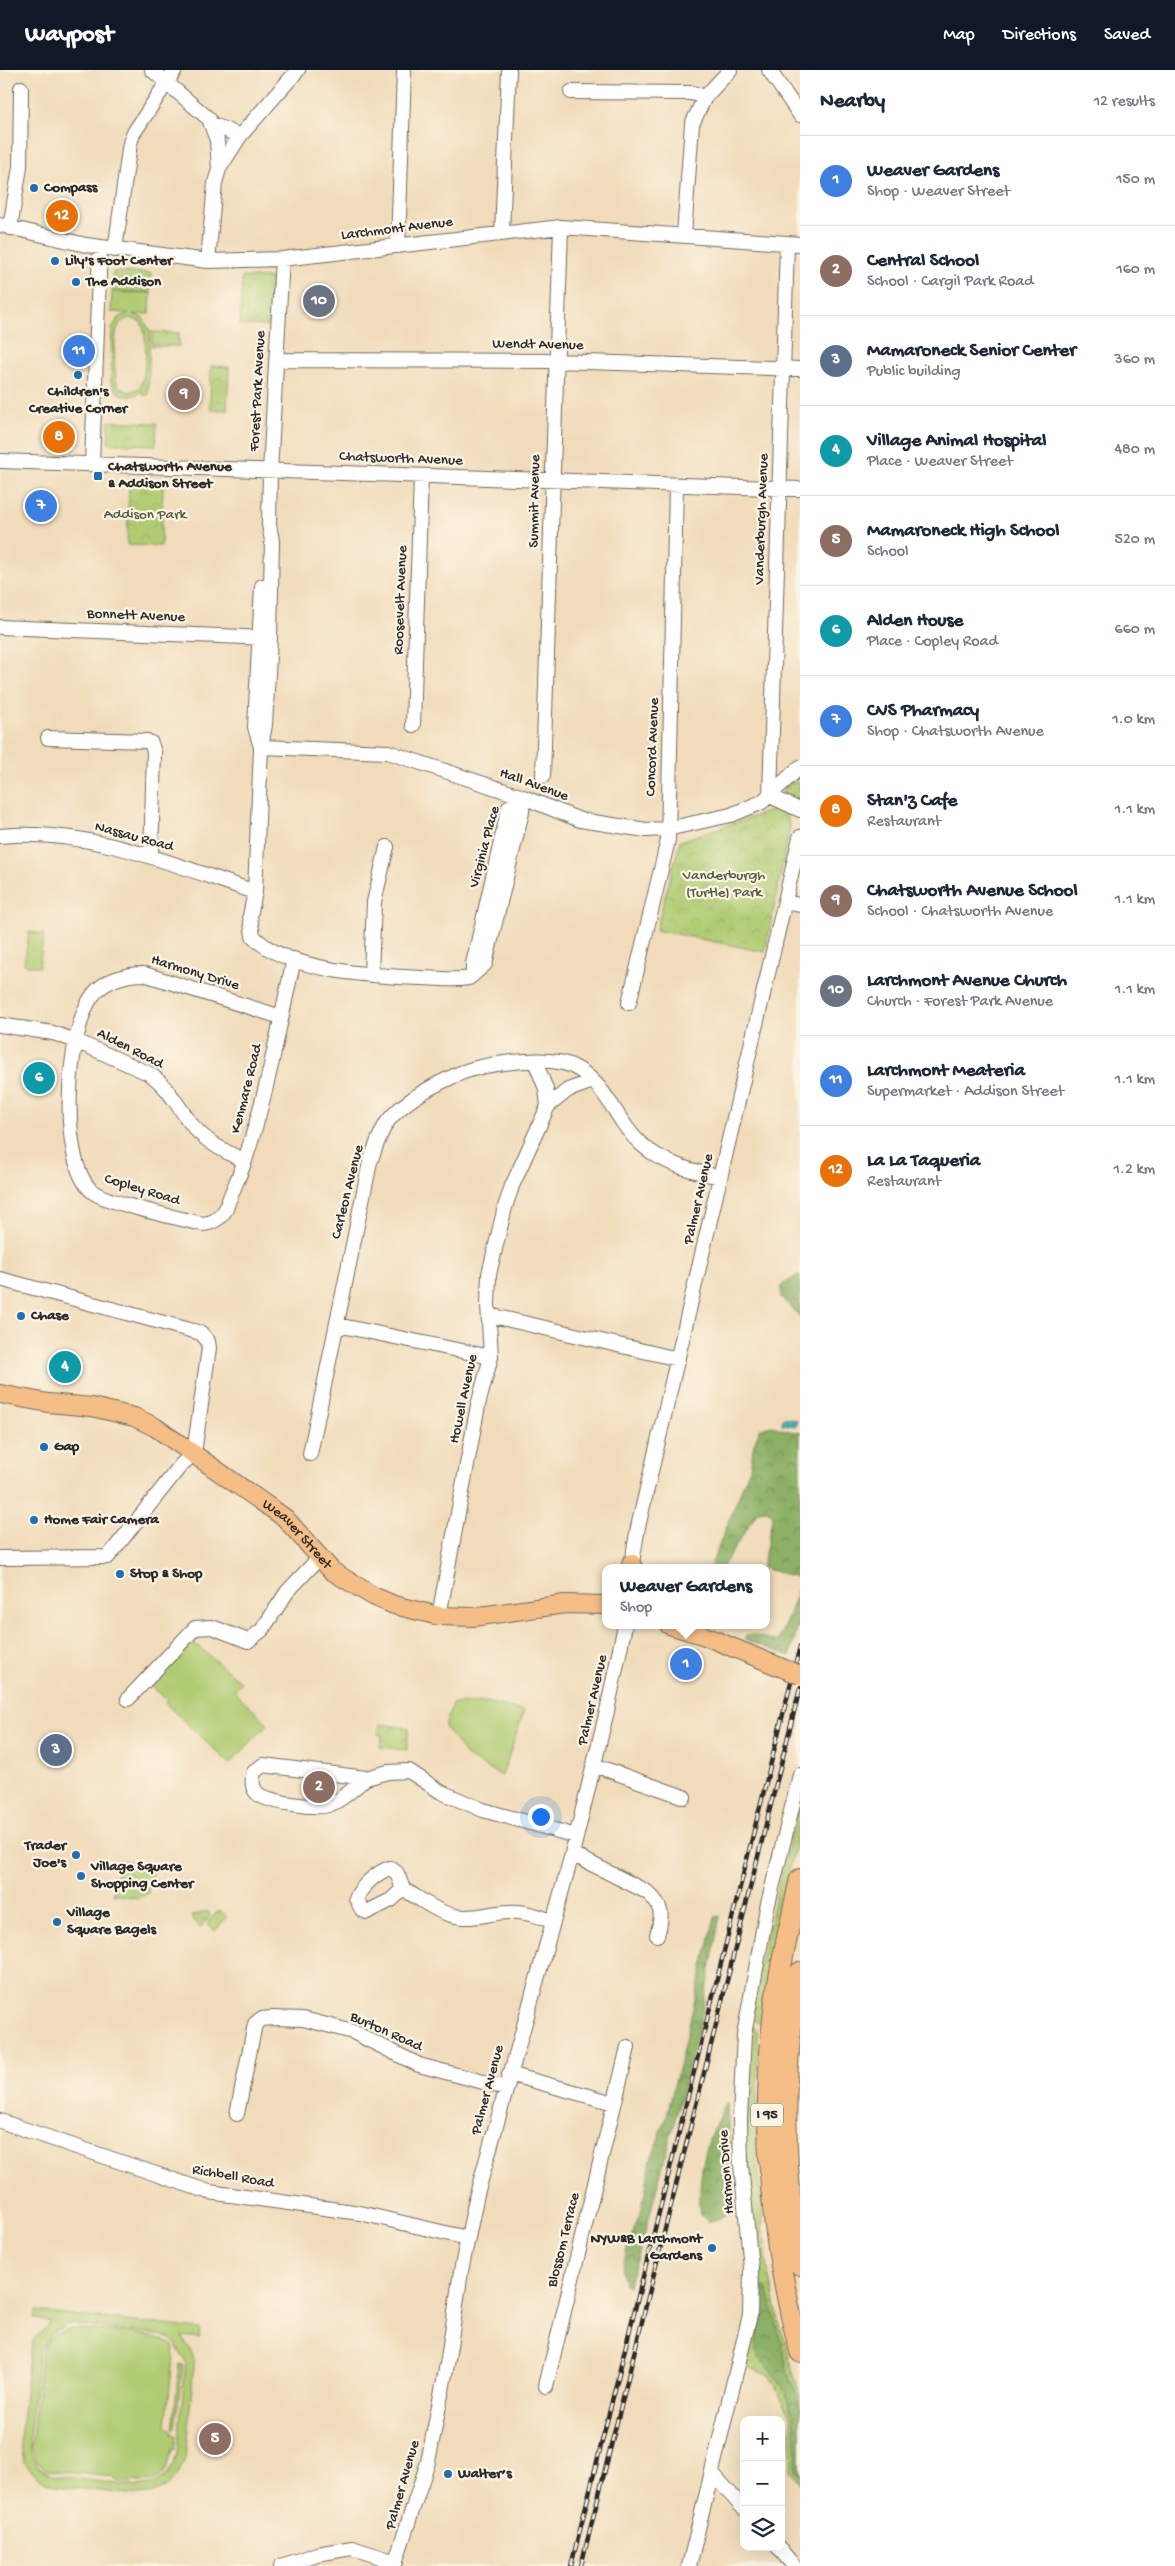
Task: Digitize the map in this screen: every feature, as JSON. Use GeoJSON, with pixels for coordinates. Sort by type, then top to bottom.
{"type":"FeatureCollection","features":[{"type":"Feature","properties":{"kind":"highway","name":"I 95"},"geometry":{"type":"LineString","coordinates":[[800,1878],[776,2000],[769,2066],[767,2132],[775,2232],[786,2298],[800,2352]]}},
{"type":"Feature","properties":{"kind":"highway","name":"I 95"},"geometry":{"type":"LineString","coordinates":[[800,1972],[790,2051],[786,2118],[790,2192],[800,2266]]}},
{"type":"Feature","properties":{"kind":"main road","name":"Weaver Street"},"geometry":{"type":"LineString","coordinates":[[0,1394],[115,1411],[154,1427],[194,1453],[284,1518],[332,1570],[373,1596],[394,1606],[439,1616],[490,1615],[564,1604],[602,1605]]}},
{"type":"Feature","properties":{"kind":"main road"},"geometry":{"type":"LineString","coordinates":[[699,1631],[800,1675]]}},
{"type":"Feature","properties":{"kind":"street"},"geometry":{"type":"LineString","coordinates":[[152,70],[199,110],[212,124],[240,136]]}},
{"type":"Feature","properties":{"kind":"street"},"geometry":{"type":"LineString","coordinates":[[114,250],[130,143],[175,70]]}},
{"type":"Feature","properties":{"kind":"street"},"geometry":{"type":"LineString","coordinates":[[208,260],[215,183],[219,169],[240,136],[298,70]]}},
{"type":"Feature","properties":{"kind":"street"},"geometry":{"type":"LineString","coordinates":[[398,246],[404,70]]}},
{"type":"Feature","properties":{"kind":"street"},"geometry":{"type":"LineString","coordinates":[[502,232],[509,70]]}},
{"type":"Feature","properties":{"kind":"street"},"geometry":{"type":"LineString","coordinates":[[684,235],[692,124],[704,97],[730,70]]}},
{"type":"Feature","properties":{"kind":"street"},"geometry":{"type":"LineString","coordinates":[[769,70],[800,115]]}},
{"type":"Feature","properties":{"kind":"street"},"geometry":{"type":"LineString","coordinates":[[5,227],[20,167],[21,88]]}},
{"type":"Feature","properties":{"kind":"street"},"geometry":{"type":"LineString","coordinates":[[571,92],[692,93],[704,97]]}},
{"type":"Feature","properties":{"kind":"street"},"geometry":{"type":"LineString","coordinates":[[212,124],[217,140],[219,169]]}},
{"type":"Feature","properties":{"kind":"street","name":"Larchmont Avenue"},"geometry":{"type":"LineString","coordinates":[[5,227],[100,248],[208,260],[282,259],[502,232],[561,227],[793,243]]}},
{"type":"Feature","properties":{"kind":"street","name":"Summit Avenue"},"geometry":{"type":"LineString","coordinates":[[543,776],[551,481],[561,227]]}},
{"type":"Feature","properties":{"kind":"street","name":"Vanderburgh Avenue"},"geometry":{"type":"LineString","coordinates":[[770,796],[783,369],[793,243]]}},
{"type":"Feature","properties":{"kind":"street"},"geometry":{"type":"LineString","coordinates":[[92,464],[100,248]]}},
{"type":"Feature","properties":{"kind":"street","name":"Forest Park Avenue"},"geometry":{"type":"LineString","coordinates":[[282,259],[270,471],[269,526],[264,542],[265,638],[255,727],[261,747],[255,892],[250,916],[253,936],[265,946],[294,959]]}},
{"type":"Feature","properties":{"kind":"street","name":"Wendt Avenue"},"geometry":{"type":"LineString","coordinates":[[276,360],[555,361],[800,369]]}},
{"type":"Feature","properties":{"kind":"street","name":"Chatsworth Avenue"},"geometry":{"type":"LineString","coordinates":[[0,461],[800,489]]}},
{"type":"Feature","properties":{"kind":"street","name":"Roosevelt Avenue"},"geometry":{"type":"LineString","coordinates":[[413,724],[421,476]]}},
{"type":"Feature","properties":{"kind":"street","name":"Concord Avenue"},"geometry":{"type":"LineString","coordinates":[[628,1003],[668,840],[666,829],[676,486]]}},
{"type":"Feature","properties":{"kind":"street","name":"Bonnett Avenue"},"geometry":{"type":"LineString","coordinates":[[0,627],[265,638]]}},
{"type":"Feature","properties":{"kind":"street"},"geometry":{"type":"LineString","coordinates":[[48,738],[146,741],[151,743],[154,752],[151,857]]}},
{"type":"Feature","properties":{"kind":"street","name":"Hall Avenue"},"geometry":{"type":"LineString","coordinates":[[261,747],[388,752],[523,798],[580,820],[646,830],[666,829],[731,815],[762,802],[800,767]]}},
{"type":"Feature","properties":{"kind":"street"},"geometry":{"type":"LineString","coordinates":[[786,778],[800,777]]}},
{"type":"Feature","properties":{"kind":"street"},"geometry":{"type":"LineString","coordinates":[[770,796],[800,810]]}},
{"type":"Feature","properties":{"kind":"street","name":"Virginia Place"},"geometry":{"type":"LineString","coordinates":[[371,975],[461,979],[473,974],[485,964],[522,812],[523,798]]}},
{"type":"Feature","properties":{"kind":"street","name":"Nassau Road"},"geometry":{"type":"LineString","coordinates":[[0,836],[36,835],[88,842],[151,857],[255,892]]}},
{"type":"Feature","properties":{"kind":"street","name":"Palmer Avenue"},"geometry":{"type":"LineString","coordinates":[[632,1564],[678,1359],[800,837]]}},
{"type":"Feature","properties":{"kind":"street"},"geometry":{"type":"LineString","coordinates":[[294,959],[308,964],[371,975],[374,902],[387,847]]}},
{"type":"Feature","properties":{"kind":"street"},"geometry":{"type":"LineString","coordinates":[[785,902],[800,905]]}},
{"type":"Feature","properties":{"kind":"street","name":"Kenmare Road"},"geometry":{"type":"LineString","coordinates":[[216,1220],[226,1209],[245,1161],[294,959]]}},
{"type":"Feature","properties":{"kind":"street","name":"Harmony Drive"},"geometry":{"type":"LineString","coordinates":[[76,1040],[88,1003],[93,995],[113,981],[129,974],[144,974],[281,1017]]}},
{"type":"Feature","properties":{"kind":"street","name":"Alden Road"},"geometry":{"type":"LineString","coordinates":[[0,1025],[53,1033],[76,1040],[156,1078],[204,1138],[216,1147],[245,1161]]}},
{"type":"Feature","properties":{"kind":"street","name":"Copley Road"},"geometry":{"type":"LineString","coordinates":[[76,1040],[70,1090],[70,1131],[79,1172],[86,1184],[93,1192],[111,1200],[203,1224],[216,1220]]}},
{"type":"Feature","properties":{"kind":"street","name":"Carleon Avenue"},"geometry":{"type":"LineString","coordinates":[[310,1454],[370,1162],[388,1121],[406,1105],[455,1075],[506,1063],[547,1060],[571,1066],[593,1081],[609,1098],[630,1132],[651,1152],[673,1164],[720,1177]]}},
{"type":"Feature","properties":{"kind":"street"},"geometry":{"type":"LineString","coordinates":[[535,1061],[546,1089],[548,1106]]}},
{"type":"Feature","properties":{"kind":"street","name":"Howell Avenue"},"geometry":{"type":"LineString","coordinates":[[439,1616],[478,1405],[491,1357],[489,1274],[505,1207],[519,1169],[548,1106],[568,1090],[593,1081]]}},
{"type":"Feature","properties":{"kind":"street"},"geometry":{"type":"LineString","coordinates":[[0,1279],[201,1333],[208,1342],[209,1348],[194,1453],[178,1469],[108,1557],[0,1558]]}},
{"type":"Feature","properties":{"kind":"street"},"geometry":{"type":"LineString","coordinates":[[489,1316],[678,1359]]}},
{"type":"Feature","properties":{"kind":"street"},"geometry":{"type":"LineString","coordinates":[[337,1325],[491,1357]]}},
{"type":"Feature","properties":{"kind":"street"},"geometry":{"type":"LineString","coordinates":[[128,1699],[188,1633],[195,1628],[212,1627],[225,1630],[246,1642],[253,1638],[262,1630],[287,1592],[319,1558]]}},
{"type":"Feature","properties":{"kind":"street","name":"Palmer Avenue"},"geometry":{"type":"LineString","coordinates":[[395,2564],[418,2496],[436,2424],[467,2238],[551,1921],[572,1854],[624,1629]]}},
{"type":"Feature","properties":{"kind":"street"},"geometry":{"type":"LineString","coordinates":[[366,1778],[338,1800],[327,1805],[318,1806],[265,1798],[258,1795],[253,1788],[252,1780],[254,1772],[263,1765],[366,1778],[388,1772],[409,1772],[441,1792],[483,1810],[576,1836]]}},
{"type":"Feature","properties":{"kind":"street"},"geometry":{"type":"LineString","coordinates":[[594,1765],[684,1797]]}},
{"type":"Feature","properties":{"kind":"street","name":"Harmon Drive"},"geometry":{"type":"LineString","coordinates":[[689,2566],[747,2334],[752,2299],[741,2165],[740,2119],[744,2034],[767,1908],[800,1775]]}},
{"type":"Feature","properties":{"kind":"street"},"geometry":{"type":"LineString","coordinates":[[572,1854],[647,1892],[658,1902],[662,1910],[662,1918],[657,1935]]}},
{"type":"Feature","properties":{"kind":"street"},"geometry":{"type":"LineString","coordinates":[[403,1889],[440,1912],[456,1916],[471,1917],[509,1912],[540,1916],[551,1921]]}},
{"type":"Feature","properties":{"kind":"street","name":"Burton Road"},"geometry":{"type":"LineString","coordinates":[[237,2114],[255,2024],[262,2019],[303,2019],[327,2025],[353,2032],[419,2065],[508,2081]]}},
{"type":"Feature","properties":{"kind":"street","name":"Blossom Terrace"},"geometry":{"type":"LineString","coordinates":[[546,2386],[628,2047]]}},
{"type":"Feature","properties":{"kind":"street"},"geometry":{"type":"LineString","coordinates":[[508,2081],[614,2103]]}},
{"type":"Feature","properties":{"kind":"street","name":"Richbell Road"},"geometry":{"type":"LineString","coordinates":[[0,2122],[209,2192],[342,2210],[467,2238]]}},
{"type":"Feature","properties":{"kind":"street"},"geometry":{"type":"LineString","coordinates":[[712,2473],[741,2506]]}},
{"type":"Feature","properties":{"kind":"street"},"geometry":{"type":"LineString","coordinates":[[281,2566],[317,2554],[352,2548],[395,2564]]}},
{"type":"Feature","properties":{"kind":"street"},"geometry":{"type":"LineString","coordinates":[[781,2551],[794,2566]]}},
{"type":"Feature","properties":{"kind":"green space"},"geometry":{"type":"Polygon","coordinates":[[[113,272],[151,273],[151,292],[112,291],[113,272]]]}},
{"type":"Feature","properties":{"kind":"green space"},"geometry":{"type":"Polygon","coordinates":[[[242,277],[271,278],[269,326],[240,325],[242,277]]]}},
{"type":"Feature","properties":{"kind":"green space"},"geometry":{"type":"Polygon","coordinates":[[[112,292],[151,293],[150,314],[133,314],[143,318],[150,331],[148,395],[143,395],[143,391],[133,396],[124,396],[117,391],[111,382],[112,329],[118,318],[129,313],[111,312],[112,292]],[[130,318],[126,319],[120,324],[116,332],[114,358],[117,383],[119,387],[129,392],[139,388],[144,375],[146,345],[141,322],[130,318]]]}},
{"type":"Feature","properties":{"kind":"green space"},"geometry":{"type":"Polygon","coordinates":[[[152,332],[179,333],[179,346],[152,346],[152,332]]]}},
{"type":"Feature","properties":{"kind":"green space"},"geometry":{"type":"Polygon","coordinates":[[[211,366],[229,367],[227,410],[210,409],[211,366]]]}},
{"type":"Feature","properties":{"kind":"green space"},"geometry":{"type":"Polygon","coordinates":[[[109,421],[157,423],[156,445],[108,443],[109,421]]]}},
{"type":"Feature","properties":{"kind":"green space","name":"Addison Park"},"geometry":{"type":"Polygon","coordinates":[[[129,483],[163,484],[161,546],[127,545],[129,483]]]}},
{"type":"Feature","properties":{"kind":"green space"},"geometry":{"type":"Polygon","coordinates":[[[796,782],[800,784],[800,799],[796,801],[782,794],[782,791],[790,783],[796,782]]]}},
{"type":"Feature","properties":{"kind":"green space","name":"Vanderburgh (Turtle) Park"},"geometry":{"type":"Polygon","coordinates":[[[773,810],[785,814],[790,827],[765,952],[656,930],[680,841],[773,810]]]}},
{"type":"Feature","properties":{"kind":"green space"},"geometry":{"type":"Polygon","coordinates":[[[29,932],[44,934],[39,967],[24,964],[29,932]]]}},
{"type":"Feature","properties":{"kind":"green space"},"geometry":{"type":"Polygon","coordinates":[[[798,1275],[800,1276],[800,1317],[781,1298],[781,1286],[798,1275]]]}},
{"type":"Feature","properties":{"kind":"green space"},"geometry":{"type":"Polygon","coordinates":[[[772,1426],[793,1432],[800,1431],[800,1584],[796,1577],[770,1570],[770,1564],[763,1564],[773,1514],[767,1510],[758,1511],[725,1564],[712,1564],[750,1468],[754,1443],[760,1429],[772,1426]]]}},
{"type":"Feature","properties":{"kind":"green space"},"geometry":{"type":"Polygon","coordinates":[[[800,1584],[800,1619],[790,1656],[743,1639],[746,1636],[752,1635],[778,1642],[800,1584]]]}},
{"type":"Feature","properties":{"kind":"green space"},"geometry":{"type":"Polygon","coordinates":[[[193,1642],[241,1682],[234,1691],[268,1724],[230,1764],[165,1703],[167,1700],[152,1687],[193,1642]]]}},
{"type":"Feature","properties":{"kind":"green space"},"geometry":{"type":"Polygon","coordinates":[[[486,1702],[524,1711],[502,1776],[467,1757],[445,1727],[452,1704],[486,1702]]]}},
{"type":"Feature","properties":{"kind":"green space"},"geometry":{"type":"Polygon","coordinates":[[[380,1724],[409,1728],[407,1750],[380,1747],[382,1735],[378,1734],[380,1724]]]}},
{"type":"Feature","properties":{"kind":"green space"},"geometry":{"type":"Polygon","coordinates":[[[800,1797],[796,1840],[771,1953],[760,2024],[751,2017],[757,1974],[800,1797]]]}},
{"type":"Feature","properties":{"kind":"green space"},"geometry":{"type":"Polygon","coordinates":[[[119,1860],[142,1863],[152,1873],[148,1893],[137,1898],[113,1894],[119,1860]]]}},
{"type":"Feature","properties":{"kind":"green space"},"geometry":{"type":"Polygon","coordinates":[[[219,1910],[227,1917],[215,1931],[207,1923],[219,1910]]]}},
{"type":"Feature","properties":{"kind":"green space"},"geometry":{"type":"Polygon","coordinates":[[[208,1911],[210,1916],[200,1928],[192,1916],[208,1911]]]}},
{"type":"Feature","properties":{"kind":"green space"},"geometry":{"type":"Polygon","coordinates":[[[720,1916],[699,2028],[641,2248],[628,2286],[624,2285],[622,2269],[629,2242],[642,2209],[651,2159],[667,2115],[715,1917],[720,1916]]]}},
{"type":"Feature","properties":{"kind":"green space"},"geometry":{"type":"Polygon","coordinates":[[[751,2026],[758,2033],[756,2149],[767,2263],[779,2322],[800,2396],[800,2484],[791,2470],[791,2417],[770,2376],[745,2366],[759,2309],[746,2146],[751,2026]]]}},
{"type":"Feature","properties":{"kind":"green space"},"geometry":{"type":"Polygon","coordinates":[[[727,2103],[732,2205],[726,2216],[708,2222],[701,2215],[700,2207],[701,2179],[705,2153],[714,2128],[727,2103]]]}},
{"type":"Feature","properties":{"kind":"green space"},"geometry":{"type":"Polygon","coordinates":[[[763,2286],[768,2290],[787,2367],[800,2407],[800,2475],[796,2470],[794,2421],[788,2398],[783,2387],[755,2350],[763,2286]]]}},
{"type":"Feature","properties":{"kind":"green space"},"geometry":{"type":"Polygon","coordinates":[[[36,2311],[200,2329],[199,2338],[181,2336],[191,2350],[194,2366],[185,2459],[178,2474],[166,2487],[151,2494],[136,2495],[56,2486],[40,2479],[24,2462],[20,2440],[29,2356],[34,2339],[51,2322],[34,2319],[36,2311]],[[68,2324],[51,2333],[39,2351],[29,2438],[31,2454],[38,2466],[51,2475],[139,2487],[152,2484],[165,2477],[174,2465],[177,2452],[186,2363],[171,2339],[158,2334],[68,2324]]]}},
{"type":"Feature","properties":{"kind":"green space"},"geometry":{"type":"Polygon","coordinates":[[[69,2329],[140,2334],[165,2341],[174,2347],[166,2426],[172,2431],[172,2434],[176,2435],[174,2449],[172,2449],[168,2466],[155,2479],[141,2482],[132,2481],[131,2483],[117,2481],[112,2477],[47,2470],[37,2461],[31,2448],[42,2350],[49,2338],[56,2333],[69,2329]]]}},
{"type":"Feature","properties":{"kind":"green space"},"geometry":{"type":"Polygon","coordinates":[[[179,2364],[183,2365],[175,2429],[173,2429],[179,2364]]]}},
{"type":"Feature","properties":{"kind":"water"},"geometry":{"type":"Polygon","coordinates":[[[783,1417],[797,1420],[795,1426],[782,1424],[783,1417]]]}},
{"type":"Feature","properties":{"kind":"railway"},"geometry":{"type":"LineString","coordinates":[[571,2566],[800,1646]]}},
{"type":"Feature","properties":{"kind":"railway"},"geometry":{"type":"LineString","coordinates":[[581,2566],[800,1688]]}},
{"type":"Feature","properties":{"kind":"place","name":"Compass"},"geometry":{"type":"Point","coordinates":[34,188]}},
{"type":"Feature","properties":{"kind":"place","name":"La La Taqueria"},"geometry":{"type":"Point","coordinates":[62,216]}},
{"type":"Feature","properties":{"kind":"place","name":"Lily's Foot Center"},"geometry":{"type":"Point","coordinates":[55,261]}},
{"type":"Feature","properties":{"kind":"place","name":"The Addison"},"geometry":{"type":"Point","coordinates":[76,282]}},
{"type":"Feature","properties":{"kind":"place","name":"Larchmont Avenue Church"},"geometry":{"type":"Point","coordinates":[319,301]}},
{"type":"Feature","properties":{"kind":"place","name":"Larchmont Meateria"},"geometry":{"type":"Point","coordinates":[79,351]}},
{"type":"Feature","properties":{"kind":"place","name":"Children's Creative Corner"},"geometry":{"type":"Point","coordinates":[78,375]}},
{"type":"Feature","properties":{"kind":"place","name":"Chatsworth Avenue School"},"geometry":{"type":"Point","coordinates":[184,394]}},
{"type":"Feature","properties":{"kind":"place","name":"Stan'z Cafe"},"geometry":{"type":"Point","coordinates":[59,437]}},
{"type":"Feature","properties":{"kind":"place","name":"Chatsworth Avenue & Addison Street"},"geometry":{"type":"Point","coordinates":[98,476]}},
{"type":"Feature","properties":{"kind":"place","name":"CVS Pharmacy"},"geometry":{"type":"Point","coordinates":[41,506]}},
{"type":"Feature","properties":{"kind":"place","name":"Alden House"},"geometry":{"type":"Point","coordinates":[39,1078]}},
{"type":"Feature","properties":{"kind":"place","name":"Chase"},"geometry":{"type":"Point","coordinates":[21,1316]}},
{"type":"Feature","properties":{"kind":"place","name":"Village Animal Hospital"},"geometry":{"type":"Point","coordinates":[65,1367]}},
{"type":"Feature","properties":{"kind":"place","name":"Gap"},"geometry":{"type":"Point","coordinates":[44,1447]}},
{"type":"Feature","properties":{"kind":"place","name":"Home Fair Camera"},"geometry":{"type":"Point","coordinates":[34,1520]}},
{"type":"Feature","properties":{"kind":"place","name":"Stop & Shop"},"geometry":{"type":"Point","coordinates":[120,1574]}},
{"type":"Feature","properties":{"kind":"place","name":"Weaver Gardens"},"geometry":{"type":"Point","coordinates":[686,1664]}},
{"type":"Feature","properties":{"kind":"place","name":"Mamaroneck Senior Center"},"geometry":{"type":"Point","coordinates":[56,1750]}},
{"type":"Feature","properties":{"kind":"place","name":"Central School"},"geometry":{"type":"Point","coordinates":[319,1787]}},
{"type":"Feature","properties":{"kind":"place","name":"Trader Joe's"},"geometry":{"type":"Point","coordinates":[76,1855]}},
{"type":"Feature","properties":{"kind":"place","name":"Village Square Shopping Center"},"geometry":{"type":"Point","coordinates":[81,1876]}},
{"type":"Feature","properties":{"kind":"place","name":"Village Square Bagels"},"geometry":{"type":"Point","coordinates":[57,1922]}},
{"type":"Feature","properties":{"kind":"place","name":"NYW&B Larchmont Gardens"},"geometry":{"type":"Point","coordinates":[712,2248]}},
{"type":"Feature","properties":{"kind":"place","name":"Mamaroneck High School"},"geometry":{"type":"Point","coordinates":[215,2439]}},
{"type":"Feature","properties":{"kind":"place","name":"Walter’s"},"geometry":{"type":"Point","coordinates":[448,2474]}}]}
